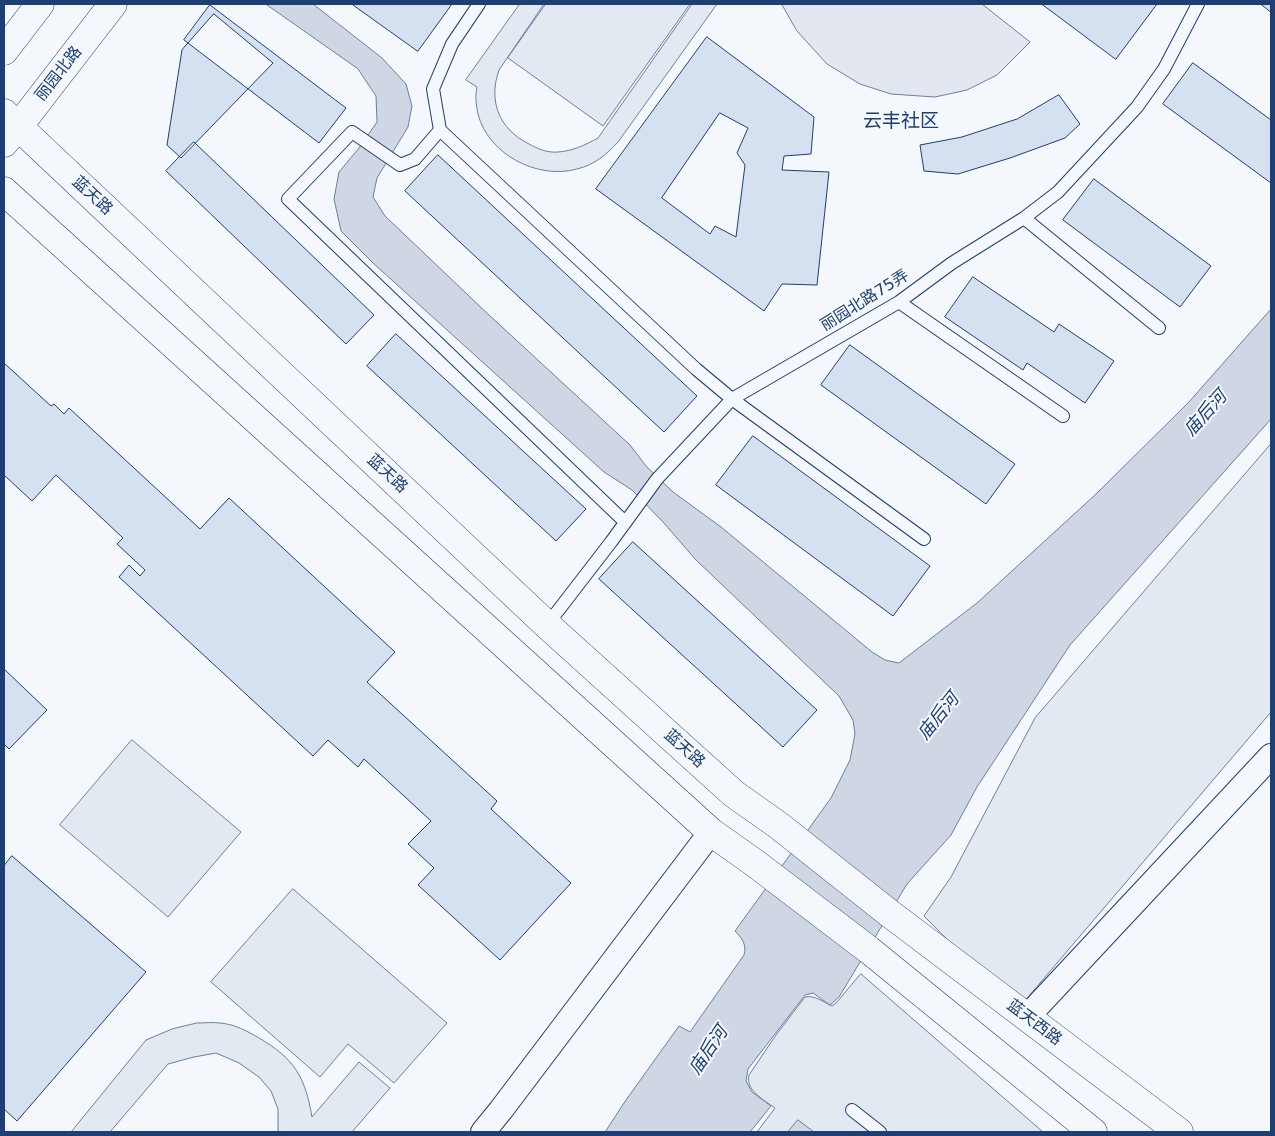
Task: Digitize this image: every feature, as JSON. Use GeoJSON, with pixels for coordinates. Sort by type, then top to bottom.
{"type":"FeatureCollection","features":[{"type":"Feature","properties":{"kind":"street"},"geometry":{"type":"LineString","coordinates":[[4,51],[40,4]]}},
{"type":"Feature","properties":{"kind":"street","name":"丽园北路"},"geometry":{"type":"LineString","coordinates":[[8,128],[113,4]]}},
{"type":"Feature","properties":{"kind":"street","name":"蓝天路"},"geometry":{"type":"LineString","coordinates":[[8,128],[734,794],[778,825],[889,913]]}},
{"type":"Feature","properties":{"kind":"street"},"geometry":{"type":"LineString","coordinates":[[4,191],[710,832],[756,864],[869,950],[1085,1130]]}},
{"type":"Feature","properties":{"kind":"street"},"geometry":{"type":"LineString","coordinates":[[1027,1017],[1271,756]]}},
{"type":"Feature","properties":{"kind":"street"},"geometry":{"type":"LineString","coordinates":[[482,1132],[507,1102],[710,832]]}},
{"type":"Feature","properties":{"kind":"street","name":"蓝天西路"},"geometry":{"type":"LineString","coordinates":[[889,913],[1179,1132]]}},
{"type":"Feature","properties":{"kind":"lane"},"geometry":{"type":"LineString","coordinates":[[479,4],[452,44],[433,89],[440,130],[696,369],[732,399],[924,539]]}},
{"type":"Feature","properties":{"kind":"lane","name":"丽园北路75弄"},"geometry":{"type":"LineString","coordinates":[[547,624],[657,479],[732,399],[898,302],[952,263],[1024,218],[1058,192],[1137,108],[1164,69],[1198,4]]}},
{"type":"Feature","properties":{"kind":"lane"},"geometry":{"type":"LineString","coordinates":[[440,130],[415,159],[400,165],[352,132],[288,200],[625,522]]}},
{"type":"Feature","properties":{"kind":"lane"},"geometry":{"type":"LineString","coordinates":[[1024,218],[1159,328]]}},
{"type":"Feature","properties":{"kind":"lane"},"geometry":{"type":"LineString","coordinates":[[898,302],[1063,416]]}},
{"type":"Feature","properties":{"kind":"lane"},"geometry":{"type":"LineString","coordinates":[[852,1110],[880,1132]]}},
{"type":"Feature","properties":{"kind":"shaded area"},"geometry":{"type":"Polygon","coordinates":[[[520,4],[544,4],[499,70],[496,81],[496,103],[503,122],[519,138],[539,149],[554,152],[574,149],[598,138],[692,4],[717,4],[618,142],[604,155],[583,167],[562,171],[546,171],[516,161],[492,141],[483,128],[478,114],[477,87],[466,80],[520,4]]]}},
{"type":"Feature","properties":{"kind":"shaded area"},"geometry":{"type":"Polygon","coordinates":[[[546,4],[690,4],[603,126],[508,58],[546,4]]]}},
{"type":"Feature","properties":{"kind":"shaded area"},"geometry":{"type":"Polygon","coordinates":[[[782,4],[982,4],[1030,42],[997,75],[967,90],[935,97],[891,94],[860,84],[827,64],[797,31],[782,4]]]}},
{"type":"Feature","properties":{"kind":"shaded area"},"geometry":{"type":"Polygon","coordinates":[[[1271,444],[1271,712],[1017,1010],[924,916],[951,877],[1035,718],[1271,444]]]}},
{"type":"Feature","properties":{"kind":"shaded area"},"geometry":{"type":"Polygon","coordinates":[[[132,740],[241,832],[168,917],[60,825],[132,740]]]}},
{"type":"Feature","properties":{"kind":"shaded area"},"geometry":{"type":"Polygon","coordinates":[[[293,889],[447,1023],[394,1083],[348,1044],[320,1077],[211,982],[293,889]]]}},
{"type":"Feature","properties":{"kind":"shaded area"},"geometry":{"type":"Polygon","coordinates":[[[861,974],[1043,1132],[757,1132],[775,1108],[753,1090],[750,1085],[749,1075],[805,997],[816,998],[832,1006],[861,974]]]}},
{"type":"Feature","properties":{"kind":"shaded area"},"geometry":{"type":"Polygon","coordinates":[[[197,1023],[217,1023],[235,1026],[259,1038],[281,1054],[290,1062],[302,1080],[312,1117],[359,1062],[390,1088],[352,1132],[278,1132],[278,1109],[271,1091],[259,1077],[239,1063],[216,1053],[168,1064],[110,1132],[71,1132],[146,1040],[172,1029],[197,1023]]]}},
{"type":"Feature","properties":{"kind":"water","name":"庙后河"},"geometry":{"type":"Polygon","coordinates":[[[266,4],[313,4],[382,58],[406,84],[412,106],[408,127],[377,178],[373,197],[385,216],[630,445],[646,466],[673,492],[721,527],[872,652],[885,660],[899,663],[977,603],[1095,495],[1188,403],[1271,309],[1271,419],[1070,645],[977,787],[951,835],[907,884],[839,997],[830,1005],[813,993],[805,995],[748,1069],[746,1081],[752,1092],[771,1106],[750,1132],[605,1132],[679,1026],[690,1032],[744,955],[745,948],[743,942],[735,931],[831,798],[850,760],[855,734],[853,720],[839,696],[696,560],[632,490],[604,472],[373,263],[341,231],[334,199],[339,172],[377,122],[376,96],[358,69],[266,4]]]}},
{"type":"Feature","properties":{"kind":"water"},"geometry":{"type":"Polygon","coordinates":[[[798,1120],[814,1132],[788,1132],[798,1120]]]}},
{"type":"Feature","properties":{"kind":"building"},"geometry":{"type":"Polygon","coordinates":[[[352,4],[452,4],[418,51],[352,4]]]}},
{"type":"Feature","properties":{"kind":"building"},"geometry":{"type":"Polygon","coordinates":[[[1042,4],[1157,4],[1116,59],[1042,4]]]}},
{"type":"Feature","properties":{"kind":"building"},"geometry":{"type":"Polygon","coordinates":[[[1261,4],[1271,4],[1271,12],[1261,4]]]}},
{"type":"Feature","properties":{"kind":"building"},"geometry":{"type":"Polygon","coordinates":[[[210,5],[346,108],[319,143],[184,40],[210,5]]]}},
{"type":"Feature","properties":{"kind":"building"},"geometry":{"type":"Polygon","coordinates":[[[214,14],[273,63],[181,158],[167,145],[182,50],[214,14]]]}},
{"type":"Feature","properties":{"kind":"building"},"geometry":{"type":"Polygon","coordinates":[[[707,37],[814,117],[811,154],[784,156],[782,170],[829,172],[817,285],[782,284],[764,311],[596,189],[707,37]],[[720,113],[662,198],[710,234],[715,226],[736,237],[745,165],[737,153],[748,128],[720,113]]]}},
{"type":"Feature","properties":{"kind":"building"},"geometry":{"type":"Polygon","coordinates":[[[1193,63],[1271,120],[1271,183],[1163,104],[1193,63]]]}},
{"type":"Feature","properties":{"kind":"building"},"geometry":{"type":"Polygon","coordinates":[[[1059,95],[1080,124],[1065,138],[958,174],[924,171],[920,145],[962,137],[1017,119],[1059,95]]]}},
{"type":"Feature","properties":{"kind":"building"},"geometry":{"type":"Polygon","coordinates":[[[194,142],[374,315],[346,344],[166,171],[194,142]]]}},
{"type":"Feature","properties":{"kind":"building"},"geometry":{"type":"Polygon","coordinates":[[[438,155],[697,396],[664,432],[405,191],[438,155]]]}},
{"type":"Feature","properties":{"kind":"building"},"geometry":{"type":"Polygon","coordinates":[[[1094,179],[1211,266],[1180,307],[1063,220],[1094,179]]]}},
{"type":"Feature","properties":{"kind":"building"},"geometry":{"type":"Polygon","coordinates":[[[973,277],[1054,332],[1059,324],[1114,361],[1085,403],[1027,363],[1023,370],[945,317],[973,277]]]}},
{"type":"Feature","properties":{"kind":"building"},"geometry":{"type":"Polygon","coordinates":[[[396,334],[586,509],[556,541],[367,366],[396,334]]]}},
{"type":"Feature","properties":{"kind":"building"},"geometry":{"type":"Polygon","coordinates":[[[850,345],[1015,464],[986,504],[821,385],[850,345]]]}},
{"type":"Feature","properties":{"kind":"building"},"geometry":{"type":"Polygon","coordinates":[[[4,363],[51,406],[54,404],[64,414],[69,408],[200,529],[229,498],[395,652],[367,682],[497,801],[491,809],[571,883],[500,960],[418,885],[434,868],[408,844],[431,821],[364,759],[358,767],[328,740],[313,756],[119,577],[129,565],[140,576],[145,570],[117,544],[123,538],[56,475],[32,501],[4,475],[4,363]]]}},
{"type":"Feature","properties":{"kind":"building"},"geometry":{"type":"Polygon","coordinates":[[[753,436],[930,566],[893,616],[716,485],[753,436]]]}},
{"type":"Feature","properties":{"kind":"building"},"geometry":{"type":"Polygon","coordinates":[[[633,542],[817,710],[783,747],[599,579],[633,542]]]}},
{"type":"Feature","properties":{"kind":"building"},"geometry":{"type":"Polygon","coordinates":[[[4,669],[47,710],[9,749],[4,744],[4,669]]]}},
{"type":"Feature","properties":{"kind":"building"},"geometry":{"type":"Polygon","coordinates":[[[12,856],[146,972],[17,1121],[4,1109],[4,866],[12,856]]]}},
{"type":"Feature","properties":{"kind":"district","name":"云丰社区"},"geometry":{"type":"Point","coordinates":[901,122]}}]}
